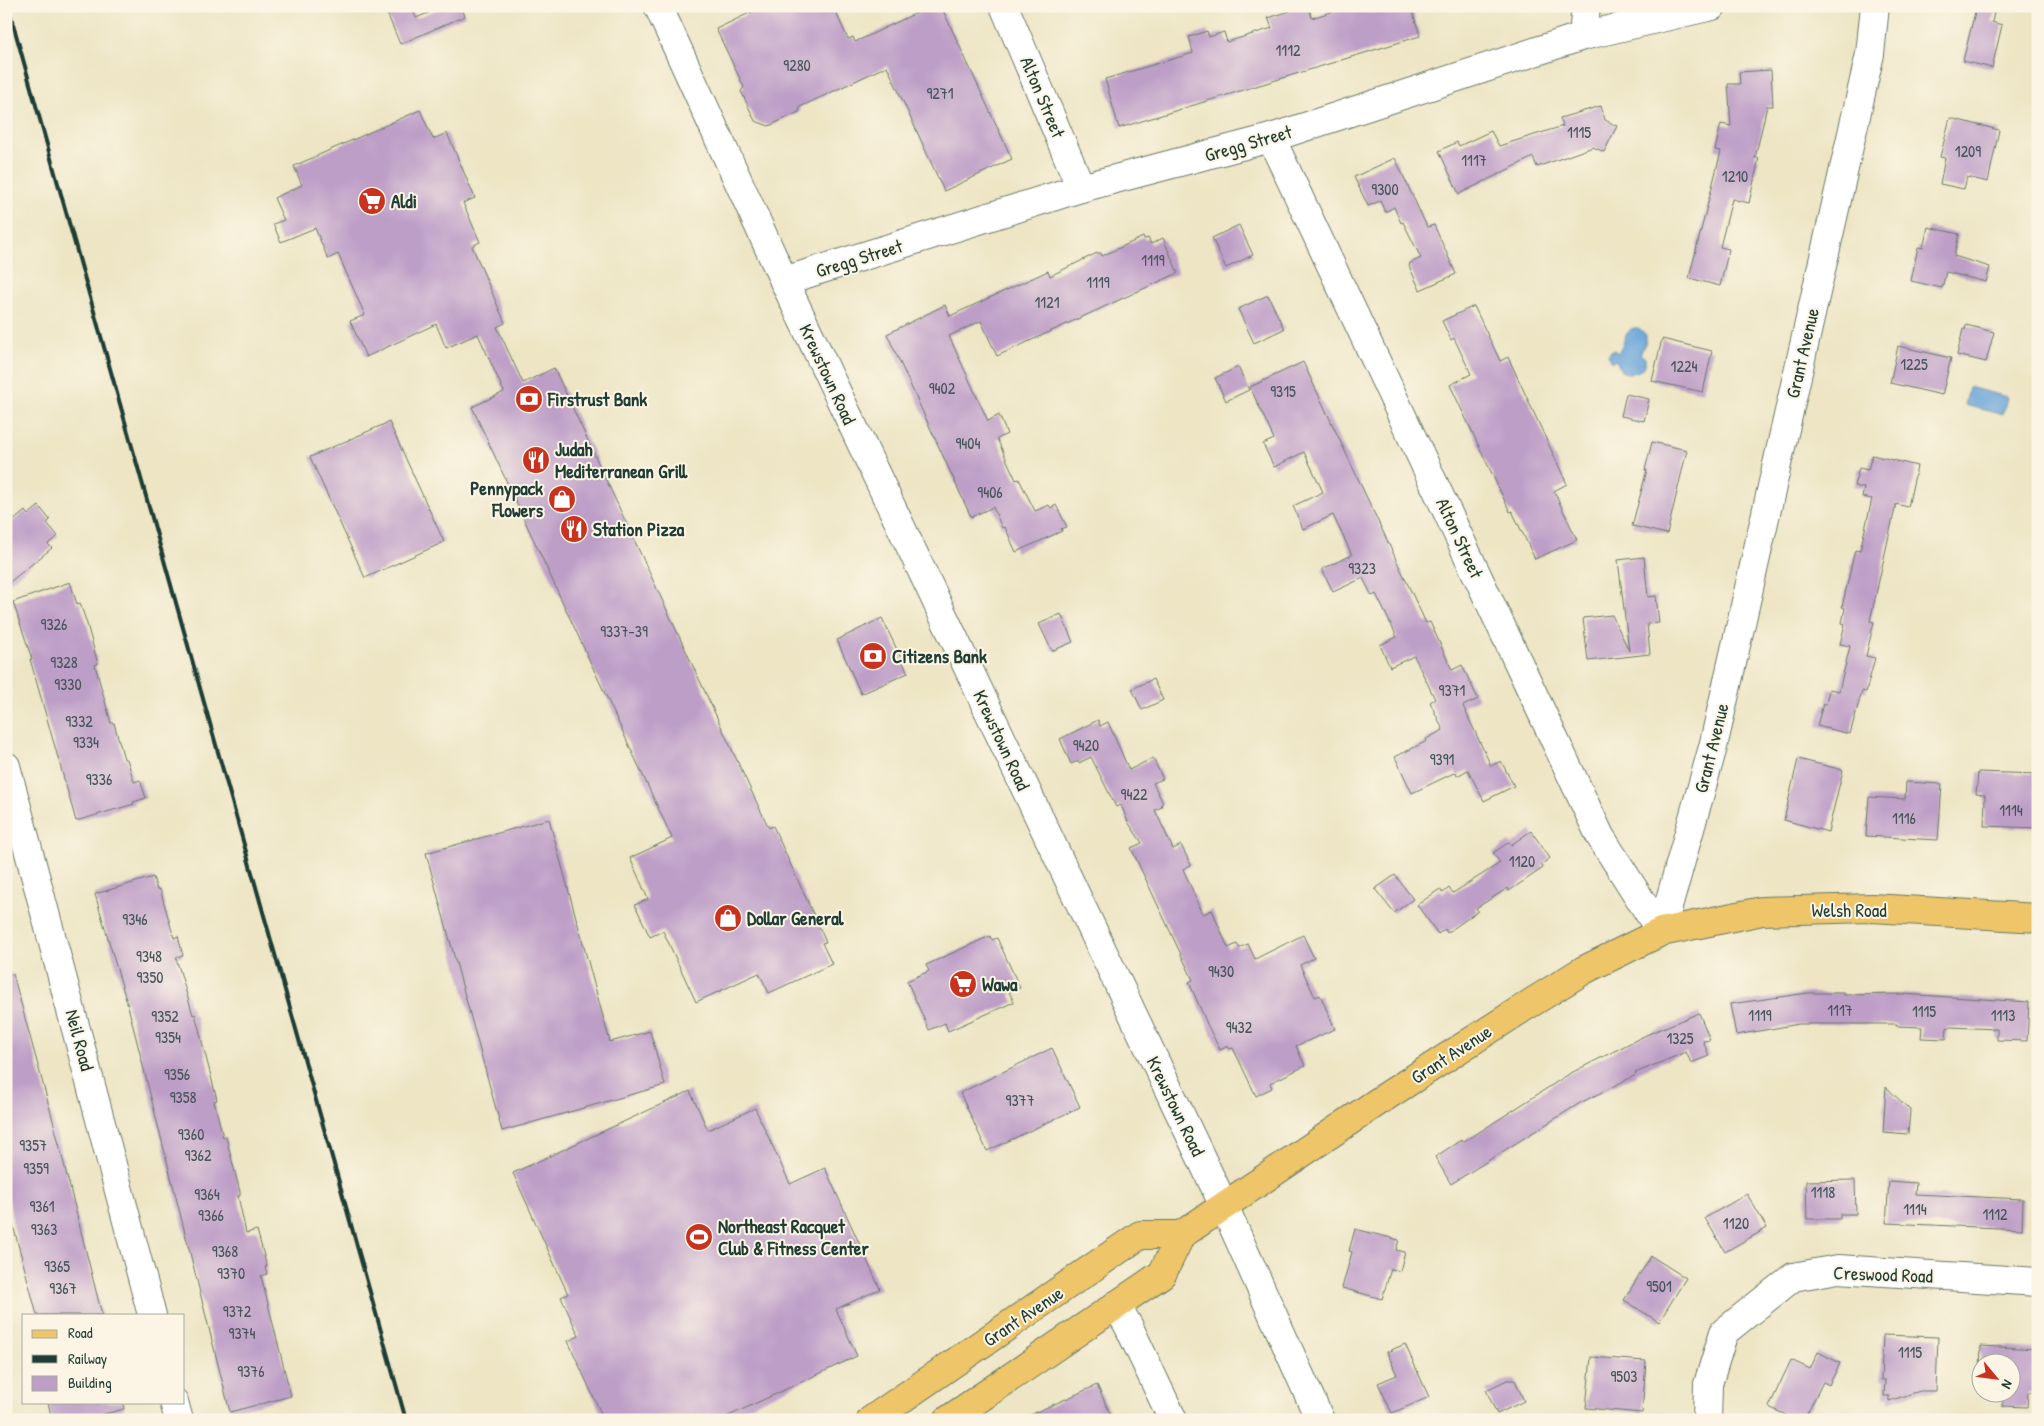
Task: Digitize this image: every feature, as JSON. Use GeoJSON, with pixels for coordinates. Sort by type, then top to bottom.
{"type":"FeatureCollection","features":[{"type":"Feature","properties":{"kind":"main road","name":"Welsh Road"},"geometry":{"type":"LineString","coordinates":[[1661,932],[1762,910],[1872,908],[2038,918]]}},
{"type":"Feature","properties":{"kind":"main road","name":"Grant Avenue"},"geometry":{"type":"LineString","coordinates":[[871,1420],[1140,1235],[1181,1235],[1382,1099],[1523,1008],[1584,970],[1661,932]]}},
{"type":"Feature","properties":{"kind":"main road"},"geometry":{"type":"LineString","coordinates":[[948,1420],[1162,1274],[1181,1235]]}},
{"type":"Feature","properties":{"kind":"street","name":"Krewstown Road"},"geometry":{"type":"LineString","coordinates":[[658,6],[784,282],[1224,1206],[1320,1420]]}},
{"type":"Feature","properties":{"kind":"street","name":"Alton Street"},"geometry":{"type":"LineString","coordinates":[[1004,6],[1081,188]]}},
{"type":"Feature","properties":{"kind":"street"},"geometry":{"type":"LineString","coordinates":[[1583,36],[1586,6]]}},
{"type":"Feature","properties":{"kind":"street","name":"Gregg Street"},"geometry":{"type":"LineString","coordinates":[[784,282],[1081,188],[1271,138],[1583,36],[1712,6]]}},
{"type":"Feature","properties":{"kind":"street","name":"Grant Avenue"},"geometry":{"type":"LineString","coordinates":[[1661,932],[1713,746],[1870,54],[1876,6]]}},
{"type":"Feature","properties":{"kind":"street","name":"Alton Street"},"geometry":{"type":"LineString","coordinates":[[1271,138],[1600,836],[1661,932]]}},
{"type":"Feature","properties":{"kind":"street","name":"Neil Road"},"geometry":{"type":"LineString","coordinates":[[6,766],[152,1314]]}},
{"type":"Feature","properties":{"kind":"street","name":"Creswood Road"},"geometry":{"type":"LineString","coordinates":[[1707,1420],[1708,1384],[1724,1332],[1793,1277],[1838,1269],[2038,1282]]}},
{"type":"Feature","properties":{"kind":"street"},"geometry":{"type":"LineString","coordinates":[[1116,1305],[1128,1325],[1173,1420]]}},
{"type":"Feature","properties":{"kind":"street"},"geometry":{"type":"LineString","coordinates":[[175,1404],[179,1420]]}},
{"type":"Feature","properties":{"kind":"water"},"geometry":{"type":"Polygon","coordinates":[[[1633,328],[1639,328],[1646,335],[1646,341],[1640,354],[1645,358],[1645,365],[1638,371],[1628,373],[1621,371],[1616,360],[1612,362],[1608,355],[1611,351],[1619,352],[1626,335],[1633,328]]]}},
{"type":"Feature","properties":{"kind":"water"},"geometry":{"type":"Polygon","coordinates":[[[1969,387],[2007,397],[2003,415],[1965,405],[1969,387]]]}},
{"type":"Feature","properties":{"kind":"building"},"geometry":{"type":"Polygon","coordinates":[[[384,6],[411,6],[416,18],[445,6],[461,6],[465,16],[400,44],[384,6]]]}},
{"type":"Feature","properties":{"kind":"building"},"geometry":{"type":"Polygon","coordinates":[[[764,6],[833,6],[848,39],[853,37],[855,42],[931,6],[941,6],[1012,159],[944,191],[887,66],[800,107],[799,112],[769,126],[755,121],[741,91],[744,87],[716,29],[764,6]]]}},
{"type":"Feature","properties":{"kind":"building"},"geometry":{"type":"Polygon","coordinates":[[[1289,6],[1308,6],[1312,18],[1349,6],[1411,6],[1420,36],[1119,128],[1105,79],[1193,53],[1189,37],[1207,31],[1209,37],[1224,32],[1227,42],[1272,28],[1268,18],[1290,11],[1289,6]]]}},
{"type":"Feature","properties":{"kind":"building"},"geometry":{"type":"Polygon","coordinates":[[[1976,8],[1994,13],[1992,22],[2002,25],[1992,68],[1963,61],[1976,8]]]}},
{"type":"Feature","properties":{"kind":"building"},"geometry":{"type":"Polygon","coordinates":[[[1771,70],[1773,106],[1767,106],[1755,158],[1759,158],[1749,203],[1732,199],[1720,247],[1729,249],[1720,286],[1689,278],[1721,151],[1715,150],[1721,124],[1731,126],[1728,84],[1740,84],[1739,72],[1771,70]]]}},
{"type":"Feature","properties":{"kind":"building"},"geometry":{"type":"Polygon","coordinates":[[[1601,106],[1605,120],[1617,126],[1604,152],[1593,147],[1537,167],[1533,157],[1459,194],[1439,151],[1457,142],[1459,146],[1491,131],[1499,146],[1563,126],[1560,118],[1601,106]]]}},
{"type":"Feature","properties":{"kind":"building"},"geometry":{"type":"Polygon","coordinates":[[[420,110],[433,139],[447,133],[475,198],[463,203],[480,242],[472,246],[505,323],[497,327],[523,383],[554,368],[755,799],[769,828],[773,826],[826,942],[822,943],[832,964],[769,993],[759,973],[696,1002],[663,931],[650,937],[635,905],[648,899],[630,858],[672,838],[472,407],[504,392],[478,334],[446,348],[436,324],[366,357],[350,321],[365,315],[338,254],[328,259],[315,228],[281,242],[273,224],[284,220],[274,198],[302,185],[294,166],[420,110]]]}},
{"type":"Feature","properties":{"kind":"building"},"geometry":{"type":"Polygon","coordinates":[[[1950,118],[1999,130],[1988,182],[1967,177],[1964,189],[1940,184],[1945,158],[1940,157],[1950,118]]]}},
{"type":"Feature","properties":{"kind":"building"},"geometry":{"type":"Polygon","coordinates":[[[1395,158],[1427,227],[1434,225],[1456,274],[1420,290],[1409,266],[1410,263],[1421,258],[1403,222],[1401,223],[1394,207],[1385,212],[1380,201],[1368,206],[1354,177],[1395,158]]]}},
{"type":"Feature","properties":{"kind":"building"},"geometry":{"type":"Polygon","coordinates":[[[1239,225],[1253,255],[1226,268],[1212,238],[1239,225]]]}},
{"type":"Feature","properties":{"kind":"building"},"geometry":{"type":"Polygon","coordinates":[[[1928,227],[1959,234],[1954,256],[1990,267],[1986,282],[1946,272],[1942,288],[1911,281],[1918,247],[1923,248],[1928,227]]]}},
{"type":"Feature","properties":{"kind":"building"},"geometry":{"type":"Polygon","coordinates":[[[1143,237],[1144,239],[1148,238],[1151,244],[1163,238],[1178,273],[997,356],[981,321],[949,336],[988,421],[999,415],[1007,434],[997,439],[1016,480],[1019,479],[1035,511],[1049,505],[1051,508],[1056,505],[1067,527],[1016,552],[1005,527],[1002,528],[993,507],[971,517],[887,334],[945,305],[950,316],[1048,271],[1050,276],[1097,253],[1101,253],[1102,256],[1143,237]]]}},
{"type":"Feature","properties":{"kind":"building"},"geometry":{"type":"Polygon","coordinates":[[[1268,295],[1284,329],[1254,343],[1238,309],[1268,295]]]}},
{"type":"Feature","properties":{"kind":"building"},"geometry":{"type":"Polygon","coordinates":[[[1474,306],[1500,361],[1508,357],[1567,484],[1554,491],[1577,540],[1535,559],[1512,511],[1510,512],[1450,385],[1471,374],[1454,338],[1451,340],[1442,321],[1474,306]]]}},
{"type":"Feature","properties":{"kind":"building"},"geometry":{"type":"Polygon","coordinates":[[[1966,325],[1994,332],[1986,362],[1957,355],[1963,329],[1965,330],[1966,325]]]}},
{"type":"Feature","properties":{"kind":"building"},"geometry":{"type":"Polygon","coordinates":[[[1662,339],[1712,351],[1703,392],[1652,381],[1662,339]]]}},
{"type":"Feature","properties":{"kind":"building"},"geometry":{"type":"Polygon","coordinates":[[[1898,346],[1951,358],[1942,395],[1890,383],[1898,346]]]}},
{"type":"Feature","properties":{"kind":"building"},"geometry":{"type":"Polygon","coordinates":[[[1303,362],[1426,623],[1430,622],[1452,670],[1462,665],[1478,699],[1463,706],[1491,766],[1501,761],[1514,786],[1484,801],[1468,770],[1457,776],[1456,772],[1412,793],[1395,757],[1427,741],[1426,739],[1443,730],[1430,702],[1435,699],[1414,656],[1390,667],[1380,645],[1397,637],[1376,594],[1372,596],[1363,578],[1333,592],[1322,569],[1352,555],[1333,515],[1303,529],[1293,506],[1323,492],[1304,452],[1274,467],[1263,444],[1274,439],[1250,387],[1303,362]]]}},
{"type":"Feature","properties":{"kind":"building"},"geometry":{"type":"Polygon","coordinates":[[[1238,367],[1249,390],[1226,401],[1215,378],[1238,367]]]}},
{"type":"Feature","properties":{"kind":"building"},"geometry":{"type":"Polygon","coordinates":[[[1626,394],[1649,399],[1644,421],[1621,416],[1626,394]]]}},
{"type":"Feature","properties":{"kind":"building"},"geometry":{"type":"Polygon","coordinates":[[[389,422],[444,542],[365,578],[310,457],[389,422]]]}},
{"type":"Feature","properties":{"kind":"building"},"geometry":{"type":"Polygon","coordinates":[[[1652,442],[1687,450],[1667,534],[1632,526],[1647,470],[1645,470],[1652,442]]]}},
{"type":"Feature","properties":{"kind":"building"},"geometry":{"type":"Polygon","coordinates":[[[1872,455],[1917,466],[1908,507],[1896,504],[1870,621],[1874,622],[1866,656],[1875,658],[1866,692],[1862,691],[1850,734],[1817,726],[1823,704],[1826,704],[1829,689],[1839,691],[1850,646],[1840,644],[1845,624],[1842,623],[1845,608],[1842,607],[1855,550],[1860,551],[1872,499],[1862,497],[1864,488],[1854,486],[1859,468],[1868,470],[1872,455]]]}},
{"type":"Feature","properties":{"kind":"building"},"geometry":{"type":"Polygon","coordinates":[[[39,506],[50,520],[47,523],[58,536],[48,544],[52,548],[6,585],[6,527],[25,511],[28,515],[39,506]]]}},
{"type":"Feature","properties":{"kind":"building"},"geometry":{"type":"Polygon","coordinates":[[[1644,557],[1648,597],[1656,596],[1659,623],[1647,624],[1650,654],[1588,661],[1583,618],[1612,615],[1629,651],[1618,560],[1644,557]]]}},
{"type":"Feature","properties":{"kind":"building"},"geometry":{"type":"Polygon","coordinates":[[[70,582],[77,604],[80,603],[87,624],[98,664],[95,665],[111,723],[114,723],[124,759],[127,759],[134,782],[140,780],[146,798],[133,802],[134,804],[76,821],[30,659],[32,659],[13,602],[70,582]]]}},
{"type":"Feature","properties":{"kind":"building"},"geometry":{"type":"Polygon","coordinates":[[[1061,614],[1073,642],[1052,651],[1039,624],[1061,614]]]}},
{"type":"Feature","properties":{"kind":"building","name":"Citizens Bank"},"geometry":{"type":"Polygon","coordinates":[[[882,618],[908,673],[861,694],[837,640],[882,618]]]}},
{"type":"Feature","properties":{"kind":"building"},"geometry":{"type":"Polygon","coordinates":[[[1153,679],[1163,700],[1142,710],[1132,689],[1153,679]]]}},
{"type":"Feature","properties":{"kind":"building"},"geometry":{"type":"Polygon","coordinates":[[[1098,720],[1100,726],[1108,722],[1129,770],[1153,758],[1163,779],[1153,783],[1163,803],[1161,804],[1162,807],[1155,810],[1173,849],[1181,845],[1191,865],[1183,869],[1203,914],[1212,910],[1228,948],[1237,944],[1239,948],[1248,944],[1255,959],[1303,935],[1314,958],[1300,965],[1315,997],[1320,995],[1335,1029],[1296,1046],[1305,1066],[1270,1083],[1272,1088],[1256,1096],[1233,1048],[1229,1049],[1228,1046],[1220,1050],[1208,1026],[1189,982],[1193,980],[1131,848],[1142,843],[1128,822],[1121,805],[1116,807],[1091,757],[1079,763],[1078,761],[1071,764],[1060,739],[1098,720]]]}},
{"type":"Feature","properties":{"kind":"building"},"geometry":{"type":"Polygon","coordinates":[[[1798,759],[1843,770],[1828,832],[1784,820],[1798,759]]]}},
{"type":"Feature","properties":{"kind":"building"},"geometry":{"type":"Polygon","coordinates":[[[1978,772],[2038,774],[2038,828],[1984,826],[1985,795],[1976,794],[1978,772]]]}},
{"type":"Feature","properties":{"kind":"building"},"geometry":{"type":"Polygon","coordinates":[[[1906,782],[1942,784],[1938,840],[1866,836],[1869,797],[1905,799],[1906,782]]]}},
{"type":"Feature","properties":{"kind":"building"},"geometry":{"type":"Polygon","coordinates":[[[549,819],[610,1042],[650,1031],[665,1085],[502,1131],[426,853],[549,819]]]}},
{"type":"Feature","properties":{"kind":"building"},"geometry":{"type":"Polygon","coordinates":[[[1531,831],[1550,858],[1541,865],[1543,868],[1509,891],[1508,888],[1476,908],[1478,911],[1447,933],[1445,929],[1438,934],[1417,905],[1440,889],[1443,893],[1449,888],[1453,893],[1500,863],[1493,853],[1509,842],[1511,845],[1531,831]]]}},
{"type":"Feature","properties":{"kind":"building"},"geometry":{"type":"Polygon","coordinates":[[[1395,875],[1413,899],[1394,913],[1375,889],[1395,875]]]}},
{"type":"Feature","properties":{"kind":"building"},"geometry":{"type":"Polygon","coordinates":[[[153,877],[157,890],[160,889],[174,938],[178,936],[183,956],[176,958],[193,1015],[195,1014],[217,1100],[214,1101],[223,1137],[226,1137],[240,1192],[240,1196],[238,1196],[246,1233],[257,1230],[267,1267],[265,1267],[267,1274],[261,1276],[291,1396],[230,1412],[129,1010],[95,894],[153,877]]]}},
{"type":"Feature","properties":{"kind":"building","name":"Wawa"},"geometry":{"type":"Polygon","coordinates":[[[990,936],[992,940],[997,938],[1020,988],[1009,992],[1014,1002],[948,1031],[945,1023],[929,1030],[907,981],[929,971],[926,965],[990,936]]]}},
{"type":"Feature","properties":{"kind":"building"},"geometry":{"type":"Polygon","coordinates":[[[13,974],[55,1128],[102,1314],[37,1314],[13,1225],[6,1184],[6,975],[13,974]]]}},
{"type":"Feature","properties":{"kind":"building"},"geometry":{"type":"Polygon","coordinates":[[[1808,993],[1844,993],[1844,995],[1903,994],[2029,1002],[2027,1041],[1997,1040],[1997,1029],[1950,1027],[1947,1028],[1946,1039],[1921,1038],[1922,1027],[1897,1026],[1897,1024],[1799,1024],[1736,1035],[1730,1004],[1808,993]]]}},
{"type":"Feature","properties":{"kind":"building"},"geometry":{"type":"Polygon","coordinates":[[[1699,1013],[1710,1040],[1703,1041],[1709,1056],[1691,1063],[1686,1052],[1635,1073],[1636,1075],[1580,1103],[1451,1184],[1435,1157],[1461,1140],[1462,1142],[1481,1131],[1569,1074],[1646,1035],[1699,1013]]]}},
{"type":"Feature","properties":{"kind":"building"},"geometry":{"type":"Polygon","coordinates":[[[1052,1048],[1080,1107],[987,1151],[960,1093],[1052,1048]]]}},
{"type":"Feature","properties":{"kind":"building"},"geometry":{"type":"Polygon","coordinates":[[[1886,1087],[1910,1110],[1908,1134],[1883,1132],[1886,1087]]]}},
{"type":"Feature","properties":{"kind":"building","name":"Northeast Racquet Club & Fitness Center"},"geometry":{"type":"Polygon","coordinates":[[[690,1091],[708,1130],[755,1108],[790,1184],[825,1168],[880,1289],[836,1309],[857,1356],[720,1420],[604,1420],[568,1341],[579,1336],[561,1297],[568,1294],[513,1173],[690,1091]]]}},
{"type":"Feature","properties":{"kind":"building"},"geometry":{"type":"Polygon","coordinates":[[[1855,1180],[1856,1214],[1840,1214],[1840,1219],[1807,1219],[1806,1181],[1855,1180]]]}},
{"type":"Feature","properties":{"kind":"building"},"geometry":{"type":"Polygon","coordinates":[[[1889,1181],[1916,1183],[1915,1194],[2023,1199],[2022,1229],[1886,1223],[1889,1181]]]}},
{"type":"Feature","properties":{"kind":"building"},"geometry":{"type":"Polygon","coordinates":[[[1747,1194],[1767,1228],[1725,1252],[1705,1218],[1747,1194]]]}},
{"type":"Feature","properties":{"kind":"building"},"geometry":{"type":"Polygon","coordinates":[[[1355,1229],[1399,1240],[1396,1250],[1405,1252],[1400,1271],[1391,1269],[1382,1299],[1342,1288],[1352,1252],[1349,1251],[1355,1229]]]}},
{"type":"Feature","properties":{"kind":"building"},"geometry":{"type":"Polygon","coordinates":[[[1651,1256],[1686,1278],[1659,1322],[1624,1300],[1651,1256]]]}},
{"type":"Feature","properties":{"kind":"building"},"geometry":{"type":"Polygon","coordinates":[[[1883,1335],[1938,1337],[1936,1391],[1920,1391],[1889,1401],[1889,1396],[1884,1396],[1885,1380],[1881,1380],[1883,1335]]]}},
{"type":"Feature","properties":{"kind":"building"},"geometry":{"type":"Polygon","coordinates":[[[1405,1344],[1429,1397],[1392,1413],[1378,1383],[1397,1375],[1387,1352],[1405,1344]]]}},
{"type":"Feature","properties":{"kind":"building"},"geometry":{"type":"Polygon","coordinates":[[[1981,1346],[2038,1349],[2038,1392],[2028,1392],[2027,1407],[2002,1406],[2002,1404],[2022,1404],[2022,1354],[1981,1354],[1981,1346]]]}},
{"type":"Feature","properties":{"kind":"building"},"geometry":{"type":"Polygon","coordinates":[[[1818,1352],[1840,1363],[1829,1385],[1823,1382],[1804,1420],[1796,1420],[1769,1407],[1791,1360],[1810,1369],[1818,1352]]]}},
{"type":"Feature","properties":{"kind":"building"},"geometry":{"type":"Polygon","coordinates":[[[1591,1357],[1646,1361],[1642,1413],[1586,1408],[1591,1357]]]}},
{"type":"Feature","properties":{"kind":"building"},"geometry":{"type":"Polygon","coordinates":[[[1507,1380],[1515,1380],[1524,1401],[1497,1414],[1486,1390],[1507,1380]]]}},
{"type":"Feature","properties":{"kind":"building"},"geometry":{"type":"Polygon","coordinates":[[[1097,1385],[1113,1420],[1019,1420],[1097,1385]]]}},
{"type":"Feature","properties":{"kind":"building"},"geometry":{"type":"Polygon","coordinates":[[[48,1404],[123,1404],[124,1409],[81,1420],[52,1420],[48,1404]]]}},
{"type":"Feature","properties":{"kind":"railway"},"geometry":{"type":"LineString","coordinates":[[8,6],[406,1420]]}},
{"type":"Feature","properties":{"kind":"place","name":"Aldi"},"geometry":{"type":"Point","coordinates":[372,201]}},
{"type":"Feature","properties":{"kind":"place","name":"Firstrust Bank"},"geometry":{"type":"Point","coordinates":[529,399]}},
{"type":"Feature","properties":{"kind":"place","name":"Judah Mediterranean Grill"},"geometry":{"type":"Point","coordinates":[536,460]}},
{"type":"Feature","properties":{"kind":"place","name":"Pennypack Flowers"},"geometry":{"type":"Point","coordinates":[562,499]}},
{"type":"Feature","properties":{"kind":"place","name":"Station Pizza"},"geometry":{"type":"Point","coordinates":[574,529]}},
{"type":"Feature","properties":{"kind":"place","name":"Citizens Bank"},"geometry":{"type":"Point","coordinates":[873,656]}},
{"type":"Feature","properties":{"kind":"place","name":"Dollar General"},"geometry":{"type":"Point","coordinates":[728,918]}},
{"type":"Feature","properties":{"kind":"place","name":"Wawa"},"geometry":{"type":"Point","coordinates":[963,984]}},
{"type":"Feature","properties":{"kind":"place","name":"Northeast Racquet Club & Fitness Center"},"geometry":{"type":"Point","coordinates":[699,1237]}}]}
